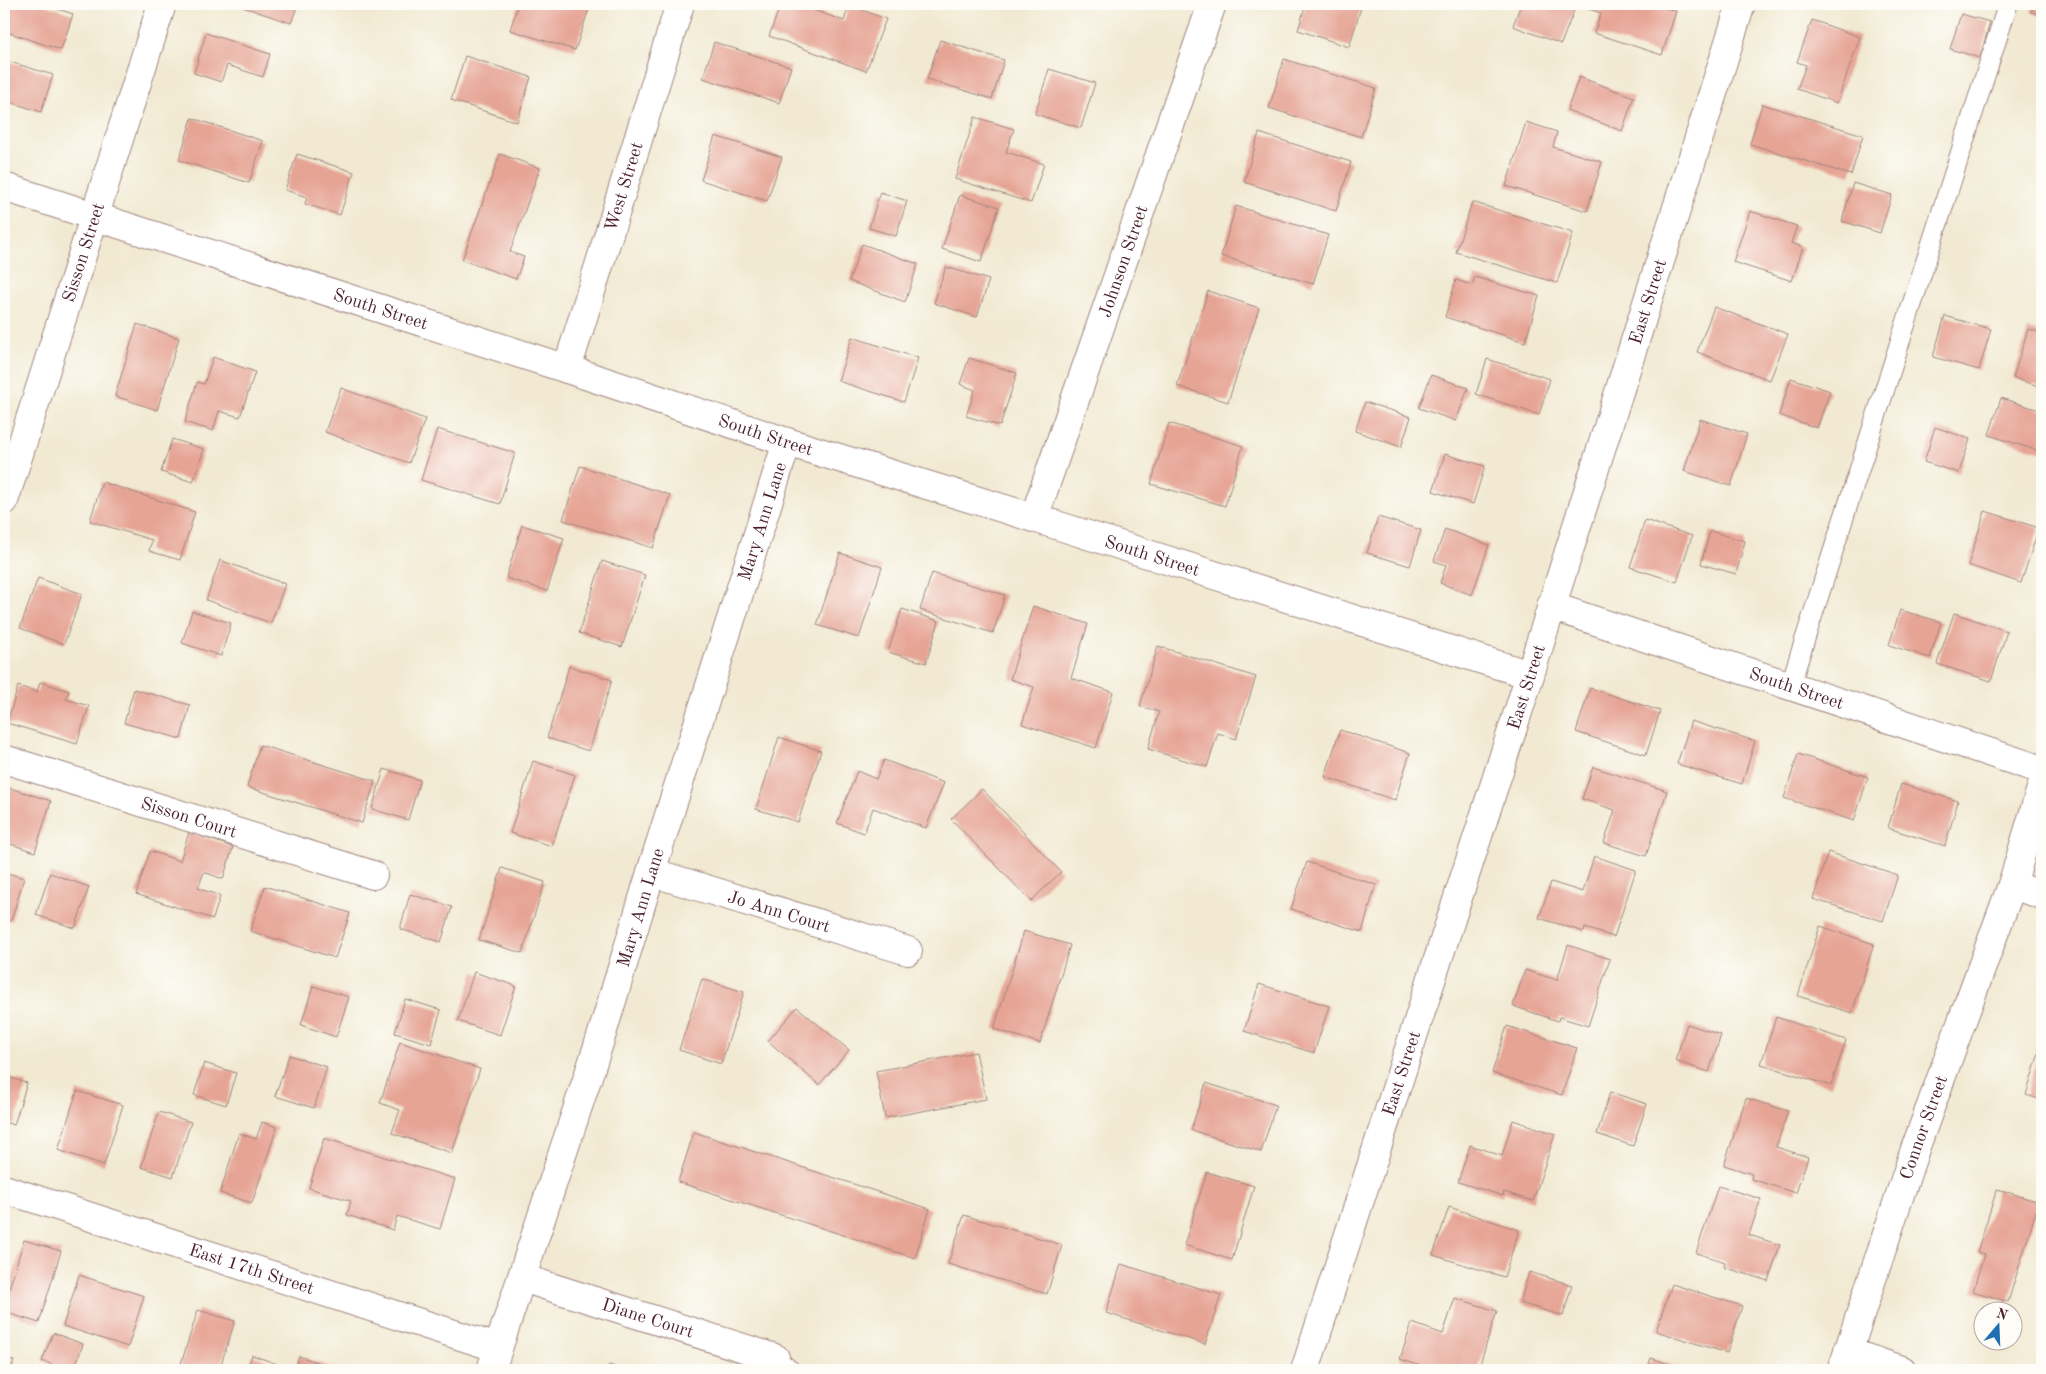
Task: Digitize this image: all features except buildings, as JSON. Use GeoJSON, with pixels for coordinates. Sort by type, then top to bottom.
{"type":"FeatureCollection","features":[{"type":"Feature","properties":{"kind":"street","name":"Sisson Street"},"geometry":{"type":"LineString","coordinates":[[4,501],[162,4]]}},
{"type":"Feature","properties":{"kind":"street","name":"West Street"},"geometry":{"type":"LineString","coordinates":[[567,369],[680,4]]}},
{"type":"Feature","properties":{"kind":"street","name":"Johnson Street"},"geometry":{"type":"LineString","coordinates":[[1034,518],[1212,4]]}},
{"type":"Feature","properties":{"kind":"street","name":"East Street"},"geometry":{"type":"LineString","coordinates":[[1306,1370],[1530,675],[1741,4]]}},
{"type":"Feature","properties":{"kind":"street","name":"South Street"},"geometry":{"type":"LineString","coordinates":[[4,187],[787,442],[1530,675]]}},
{"type":"Feature","properties":{"kind":"street","name":"Mary Ann Lane"},"geometry":{"type":"LineString","coordinates":[[495,1359],[601,1037],[651,872],[787,442]]}},
{"type":"Feature","properties":{"kind":"street","name":"South Street"},"geometry":{"type":"LineString","coordinates":[[1551,606],[2042,770]]}},
{"type":"Feature","properties":{"kind":"street","name":"Sisson Court"},"geometry":{"type":"LineString","coordinates":[[4,759],[374,875]]}},
{"type":"Feature","properties":{"kind":"street","name":"Connor Street"},"geometry":{"type":"LineString","coordinates":[[1845,1361],[1915,1149],[2012,886],[2042,785]]}},
{"type":"Feature","properties":{"kind":"street","name":"Jo Ann Court"},"geometry":{"type":"LineString","coordinates":[[651,872],[908,951]]}},
{"type":"Feature","properties":{"kind":"street"},"geometry":{"type":"LineString","coordinates":[[2012,886],[2042,895]]}},
{"type":"Feature","properties":{"kind":"street","name":"East 17th Street"},"geometry":{"type":"LineString","coordinates":[[4,1188],[495,1359]]}},
{"type":"Feature","properties":{"kind":"street","name":"Diane Court"},"geometry":{"type":"LineString","coordinates":[[522,1278],[782,1364]]}},
{"type":"Feature","properties":{"kind":"street"},"geometry":{"type":"LineString","coordinates":[[1845,1361],[1902,1370]]}},
{"type":"Feature","properties":{"kind":"lane"},"geometry":{"type":"LineString","coordinates":[[1790,686],[2008,4]]}}]}
